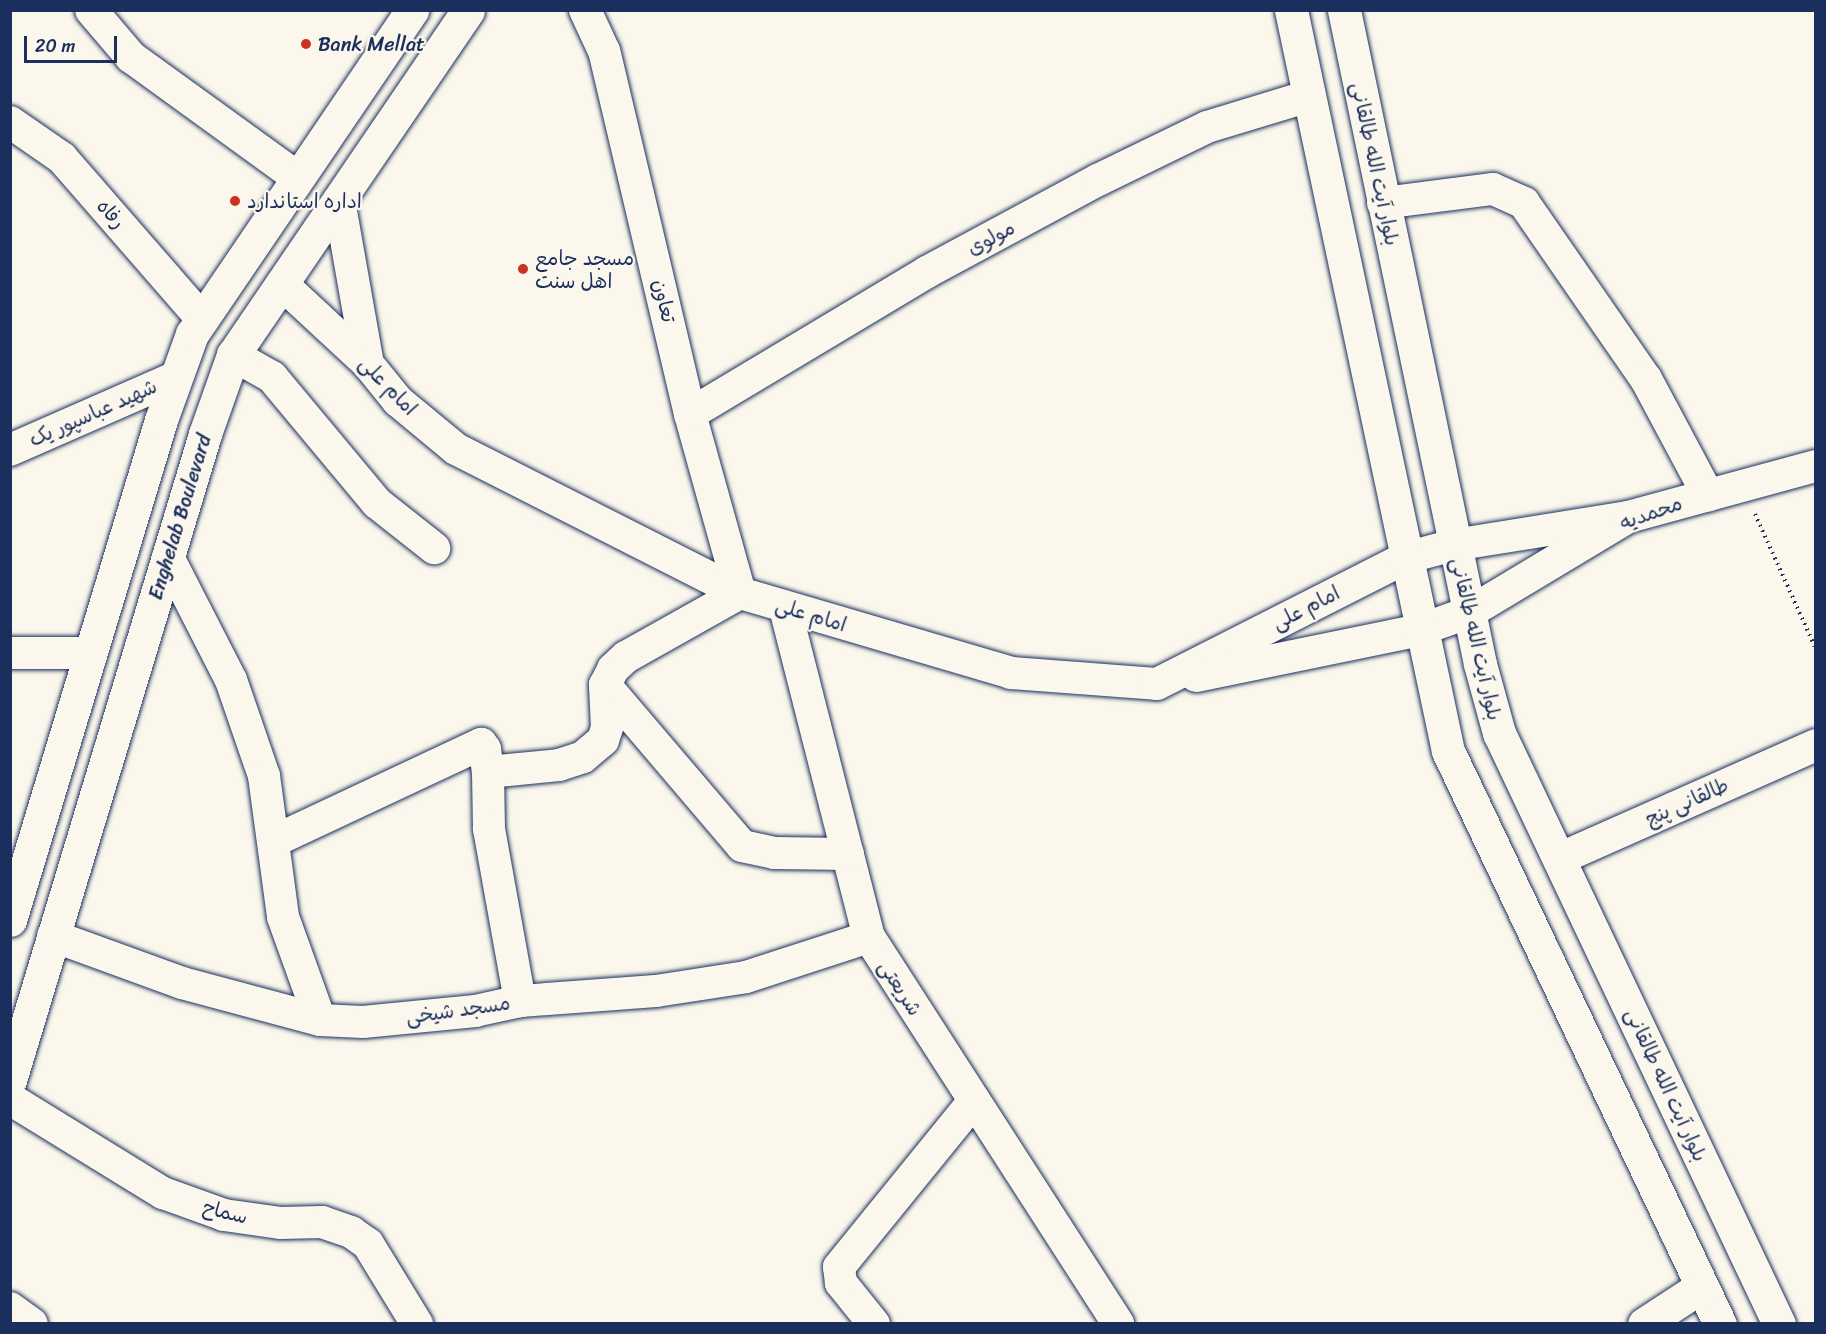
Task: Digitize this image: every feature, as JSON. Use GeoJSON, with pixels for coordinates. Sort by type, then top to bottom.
{"type":"FeatureCollection","features":[{"type":"Feature","properties":{"kind":"main road"},"geometry":{"type":"LineString","coordinates":[[10,920],[18,868],[176,377],[201,318],[412,10]]}},
{"type":"Feature","properties":{"kind":"main road","name":"Enghelab Boulevard"},"geometry":{"type":"LineString","coordinates":[[10,1080],[168,557],[233,355],[468,10]]}},
{"type":"Feature","properties":{"kind":"main road"},"geometry":{"type":"LineString","coordinates":[[1291,10],[1420,630],[1448,751],[1720,1323]]}},
{"type":"Feature","properties":{"kind":"main road","name":"بلوار آیت الله طالقانی"},"geometry":{"type":"LineString","coordinates":[[1344,10],[1454,545],[1499,732],[1779,1323]]}},
{"type":"Feature","properties":{"kind":"main road"},"geometry":{"type":"LineString","coordinates":[[1644,1323],[1702,1286]]}},
{"type":"Feature","properties":{"kind":"street"},"geometry":{"type":"LineString","coordinates":[[91,10],[131,57],[298,178]]}},
{"type":"Feature","properties":{"kind":"street","name":"تعاون"},"geometry":{"type":"LineString","coordinates":[[585,10],[604,51],[690,414],[740,593]]}},
{"type":"Feature","properties":{"kind":"street","name":"مولوی"},"geometry":{"type":"LineString","coordinates":[[690,414],[927,272],[1098,180],[1207,127],[1308,96]]}},
{"type":"Feature","properties":{"kind":"street","name":"رفاه"},"geometry":{"type":"LineString","coordinates":[[10,122],[62,158],[201,318]]}},
{"type":"Feature","properties":{"kind":"street"},"geometry":{"type":"LineString","coordinates":[[1383,203],[1493,189],[1524,203],[1646,379],[1708,495]]}},
{"type":"Feature","properties":{"kind":"street"},"geometry":{"type":"LineString","coordinates":[[339,200],[368,364]]}},
{"type":"Feature","properties":{"kind":"street","name":"امام علی"},"geometry":{"type":"LineString","coordinates":[[282,284],[368,364],[398,401],[456,449],[740,593],[1011,673],[1157,684],[1405,558],[1454,545],[1628,517]]}},
{"type":"Feature","properties":{"kind":"street"},"geometry":{"type":"LineString","coordinates":[[233,355],[272,377],[377,503],[434,548]]}},
{"type":"Feature","properties":{"kind":"street","name":"شهید عباسپور یک"},"geometry":{"type":"LineString","coordinates":[[10,450],[176,377]]}},
{"type":"Feature","properties":{"kind":"street","name":"محمدیه"},"geometry":{"type":"LineString","coordinates":[[1157,684],[1420,630],[1470,612],[1628,517],[1815,466]]}},
{"type":"Feature","properties":{"kind":"street"},"geometry":{"type":"LineString","coordinates":[[168,557],[231,680],[264,776],[283,917],[320,1020]]}},
{"type":"Feature","properties":{"kind":"street"},"geometry":{"type":"LineString","coordinates":[[488,772],[550,766],[583,757],[603,740],[607,728],[605,685],[613,669],[626,657],[740,593]]}},
{"type":"Feature","properties":{"kind":"street","name":"شریعتی"},"geometry":{"type":"LineString","coordinates":[[785,608],[869,937],[1118,1323]]}},
{"type":"Feature","properties":{"kind":"street"},"geometry":{"type":"LineString","coordinates":[[10,653],[89,653]]}},
{"type":"Feature","properties":{"kind":"street"},"geometry":{"type":"LineString","coordinates":[[605,685],[741,846],[774,853],[848,854]]}},
{"type":"Feature","properties":{"kind":"street"},"geometry":{"type":"LineString","coordinates":[[274,841],[475,744],[485,749],[488,772],[489,829],[520,1001]]}},
{"type":"Feature","properties":{"kind":"street","name":"طالقانی پنج"},"geometry":{"type":"LineString","coordinates":[[1559,859],[1815,745]]}},
{"type":"Feature","properties":{"kind":"street","name":"مسجد شیخی"},"geometry":{"type":"LineString","coordinates":[[53,936],[182,983],[320,1020],[363,1022],[475,1011],[520,1001],[656,991],[746,977],[869,937]]}},
{"type":"Feature","properties":{"kind":"street","name":"سماح"},"geometry":{"type":"LineString","coordinates":[[10,1100],[164,1193],[224,1215],[281,1223],[322,1222],[351,1232],[368,1244],[417,1323]]}},
{"type":"Feature","properties":{"kind":"street"},"geometry":{"type":"LineString","coordinates":[[873,1323],[841,1283],[838,1267],[845,1255],[974,1101]]}},
{"type":"Feature","properties":{"kind":"street"},"geometry":{"type":"LineString","coordinates":[[10,1308],[32,1323]]}},
{"type":"Feature","properties":{"kind":"path"},"geometry":{"type":"LineString","coordinates":[[1743,486],[1815,649]]}},
{"type":"Feature","properties":{"kind":"place","name":"Bank Mellat"},"geometry":{"type":"Point","coordinates":[306,44]}},
{"type":"Feature","properties":{"kind":"place","name":"اداره استاندارد"},"geometry":{"type":"Point","coordinates":[235,201]}},
{"type":"Feature","properties":{"kind":"place","name":"مسجد جامع اهل سنت"},"geometry":{"type":"Point","coordinates":[523,269]}}]}
